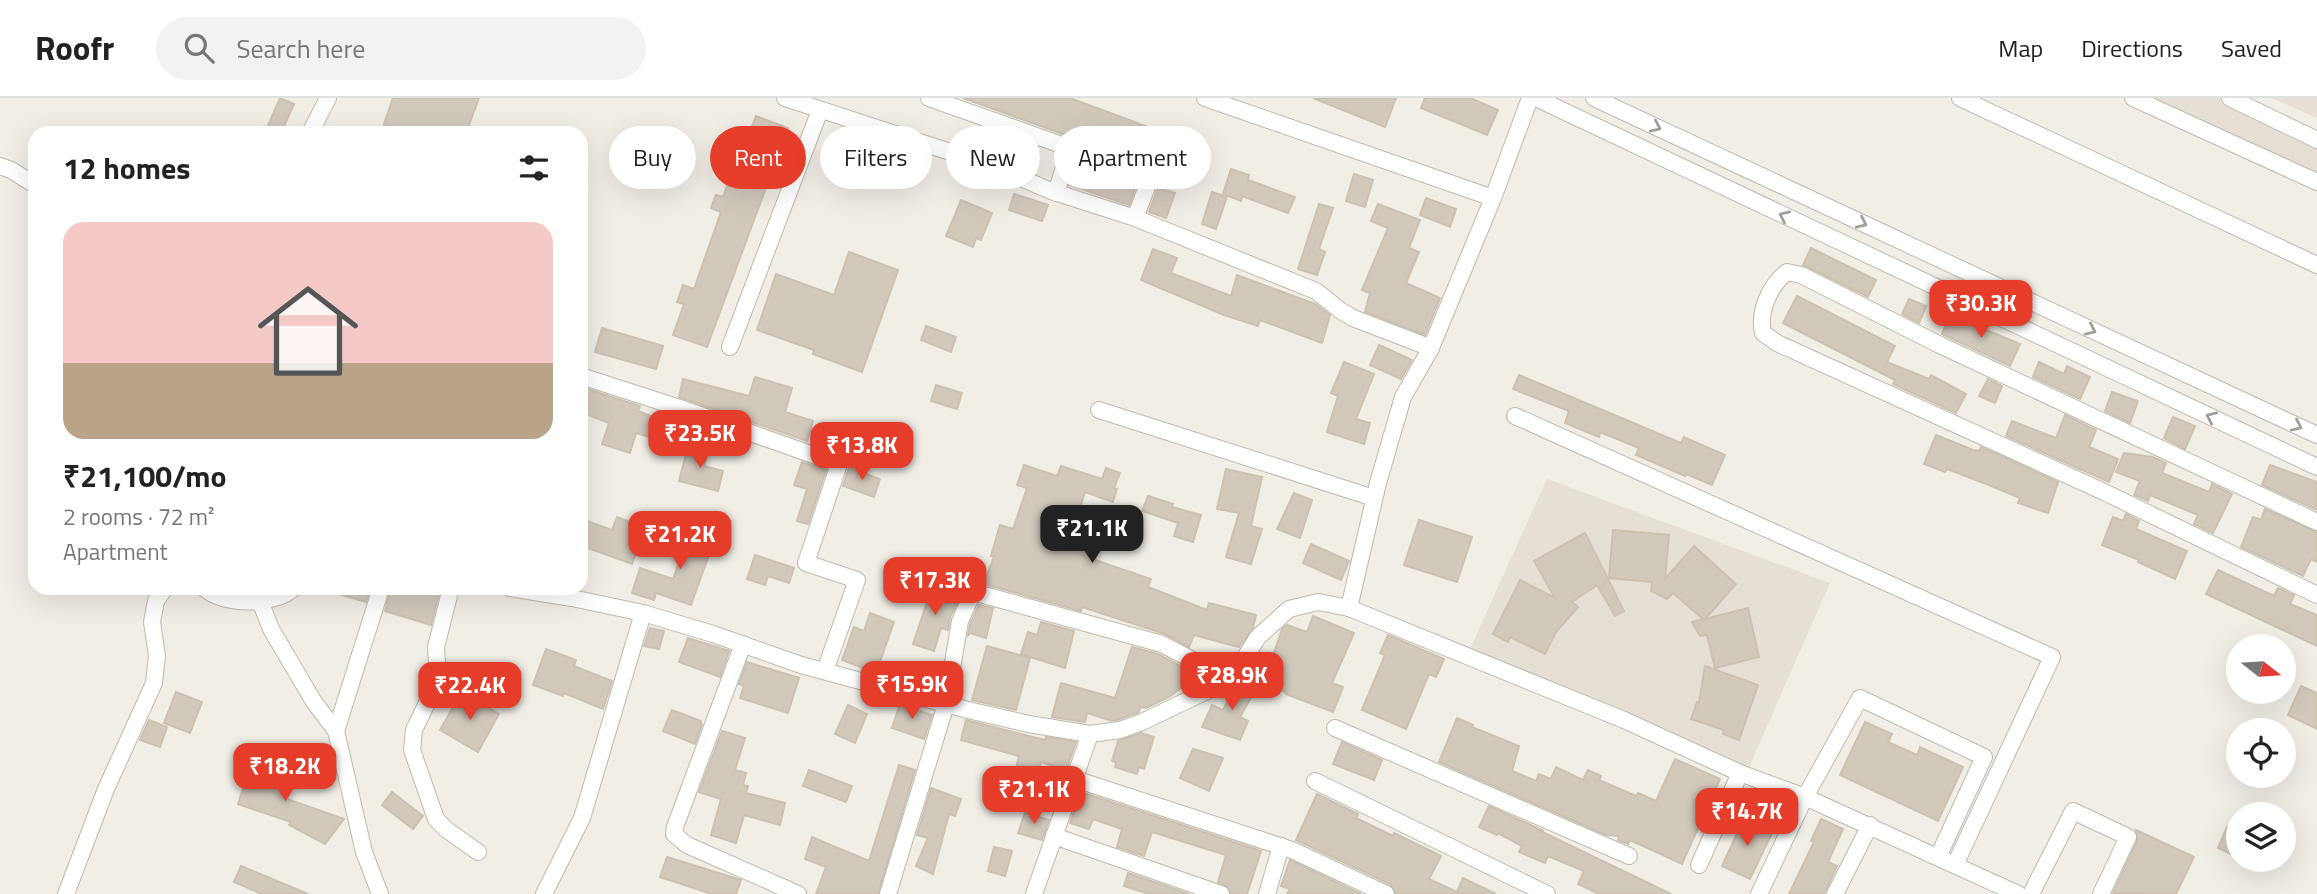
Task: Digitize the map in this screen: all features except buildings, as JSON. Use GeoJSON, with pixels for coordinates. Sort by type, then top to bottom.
{"type":"FeatureCollection","features":[{"type":"Feature","properties":{"kind":"street"},"geometry":{"type":"LineString","coordinates":[[314,126],[328,98]]}},
{"type":"Feature","properties":{"kind":"street"},"geometry":{"type":"LineString","coordinates":[[785,98],[996,167],[1056,193],[1135,218],[1316,290],[1340,311],[1353,318],[1431,348]]}},
{"type":"Feature","properties":{"kind":"street"},"geometry":{"type":"LineString","coordinates":[[929,98],[1070,148],[1056,193]]}},
{"type":"Feature","properties":{"kind":"street"},"geometry":{"type":"LineString","coordinates":[[1205,98],[1493,198]]}},
{"type":"Feature","properties":{"kind":"street"},"geometry":{"type":"LineString","coordinates":[[1349,608],[1374,498],[1404,397],[1431,348],[1493,198],[1530,98]]}},
{"type":"Feature","properties":{"kind":"street"},"geometry":{"type":"LineString","coordinates":[[1536,98],[2317,467]]}},
{"type":"Feature","properties":{"kind":"street"},"geometry":{"type":"LineString","coordinates":[[1594,98],[2317,435]]}},
{"type":"Feature","properties":{"kind":"street"},"geometry":{"type":"LineString","coordinates":[[1960,98],[2317,265]]}},
{"type":"Feature","properties":{"kind":"street"},"geometry":{"type":"LineString","coordinates":[[2133,98],[2317,182]]}},
{"type":"Feature","properties":{"kind":"street"},"geometry":{"type":"LineString","coordinates":[[2230,98],[2317,140]]}},
{"type":"Feature","properties":{"kind":"street"},"geometry":{"type":"LineString","coordinates":[[730,346],[820,110]]}},
{"type":"Feature","properties":{"kind":"street"},"geometry":{"type":"LineString","coordinates":[[0,166],[28,181]]}},
{"type":"Feature","properties":{"kind":"street"},"geometry":{"type":"LineString","coordinates":[[1135,218],[1146,189]]}},
{"type":"Feature","properties":{"kind":"street"},"geometry":{"type":"LineString","coordinates":[[2317,522],[1940,345],[1801,275],[1787,272],[1777,280],[1760,319],[1763,333],[1777,343],[2114,497],[2317,595]]}},
{"type":"Feature","properties":{"kind":"street"},"geometry":{"type":"LineString","coordinates":[[588,378],[839,464],[806,563],[857,580],[825,671]]}},
{"type":"Feature","properties":{"kind":"street"},"geometry":{"type":"LineString","coordinates":[[1099,410],[1374,498]]}},
{"type":"Feature","properties":{"kind":"street"},"geometry":{"type":"LineString","coordinates":[[1515,416],[2052,657],[1955,865]]}},
{"type":"Feature","properties":{"kind":"street"},"geometry":{"type":"LineString","coordinates":[[888,894],[946,704],[960,621],[973,592],[1162,644],[1198,663],[1211,689]]}},
{"type":"Feature","properties":{"kind":"street"},"geometry":{"type":"LineString","coordinates":[[66,894],[106,789],[154,683],[157,656],[152,622],[156,601],[160,595]]}},
{"type":"Feature","properties":{"kind":"street"},"geometry":{"type":"LineString","coordinates":[[214,595],[230,601],[260,601],[281,595]]}},
{"type":"Feature","properties":{"kind":"street"},"geometry":{"type":"LineString","coordinates":[[336,731],[379,595]]}},
{"type":"Feature","properties":{"kind":"street"},"geometry":{"type":"LineString","coordinates":[[449,595],[436,647],[438,680],[414,730],[412,750],[436,819],[478,852]]}},
{"type":"Feature","properties":{"kind":"street"},"geometry":{"type":"LineString","coordinates":[[563,595],[643,613],[825,671],[946,704],[1029,724],[1090,734],[1120,730],[1142,722],[1233,676],[1258,637],[1289,609],[1318,602],[1349,608],[1624,720],[1740,773],[1805,797],[2018,894]]}},
{"type":"Feature","properties":{"kind":"street"},"geometry":{"type":"LineString","coordinates":[[260,601],[271,629],[314,702],[336,731],[364,852],[380,894]]}},
{"type":"Feature","properties":{"kind":"street"},"geometry":{"type":"LineString","coordinates":[[544,894],[582,817],[643,613]]}},
{"type":"Feature","properties":{"kind":"street"},"geometry":{"type":"LineString","coordinates":[[743,644],[674,834],[687,845],[798,894]]}},
{"type":"Feature","properties":{"kind":"street"},"geometry":{"type":"LineString","coordinates":[[1759,894],[1805,797],[1860,698],[1984,757],[1938,857]]}},
{"type":"Feature","properties":{"kind":"street"},"geometry":{"type":"LineString","coordinates":[[1335,729],[1629,856]]}},
{"type":"Feature","properties":{"kind":"street"},"geometry":{"type":"LineString","coordinates":[[1034,894],[1090,734]]}},
{"type":"Feature","properties":{"kind":"street"},"geometry":{"type":"LineString","coordinates":[[1699,865],[1740,773]]}},
{"type":"Feature","properties":{"kind":"street"},"geometry":{"type":"LineString","coordinates":[[1075,779],[1281,846],[1386,894]]}},
{"type":"Feature","properties":{"kind":"street"},"geometry":{"type":"LineString","coordinates":[[1315,781],[1548,894]]}},
{"type":"Feature","properties":{"kind":"street"},"geometry":{"type":"LineString","coordinates":[[2031,894],[2073,811],[2128,837],[2101,894]]}},
{"type":"Feature","properties":{"kind":"street"},"geometry":{"type":"LineString","coordinates":[[1835,894],[1870,825]]}},
{"type":"Feature","properties":{"kind":"street"},"geometry":{"type":"LineString","coordinates":[[1054,836],[1221,894]]}},
{"type":"Feature","properties":{"kind":"street"},"geometry":{"type":"LineString","coordinates":[[1267,894],[1281,846]]}},
{"type":"Feature","properties":{"kind":"shaded area"},"geometry":{"type":"Polygon","coordinates":[[[2138,98],[2234,98],[2317,135],[2317,181],[2138,98]]]}},
{"type":"Feature","properties":{"kind":"shaded area"},"geometry":{"type":"Polygon","coordinates":[[[2272,98],[2317,98],[2317,118],[2272,98]]]}},
{"type":"Feature","properties":{"kind":"shaded area"},"geometry":{"type":"Polygon","coordinates":[[[1547,479],[1830,583],[1749,767],[1470,649],[1547,479]]]}}]}
